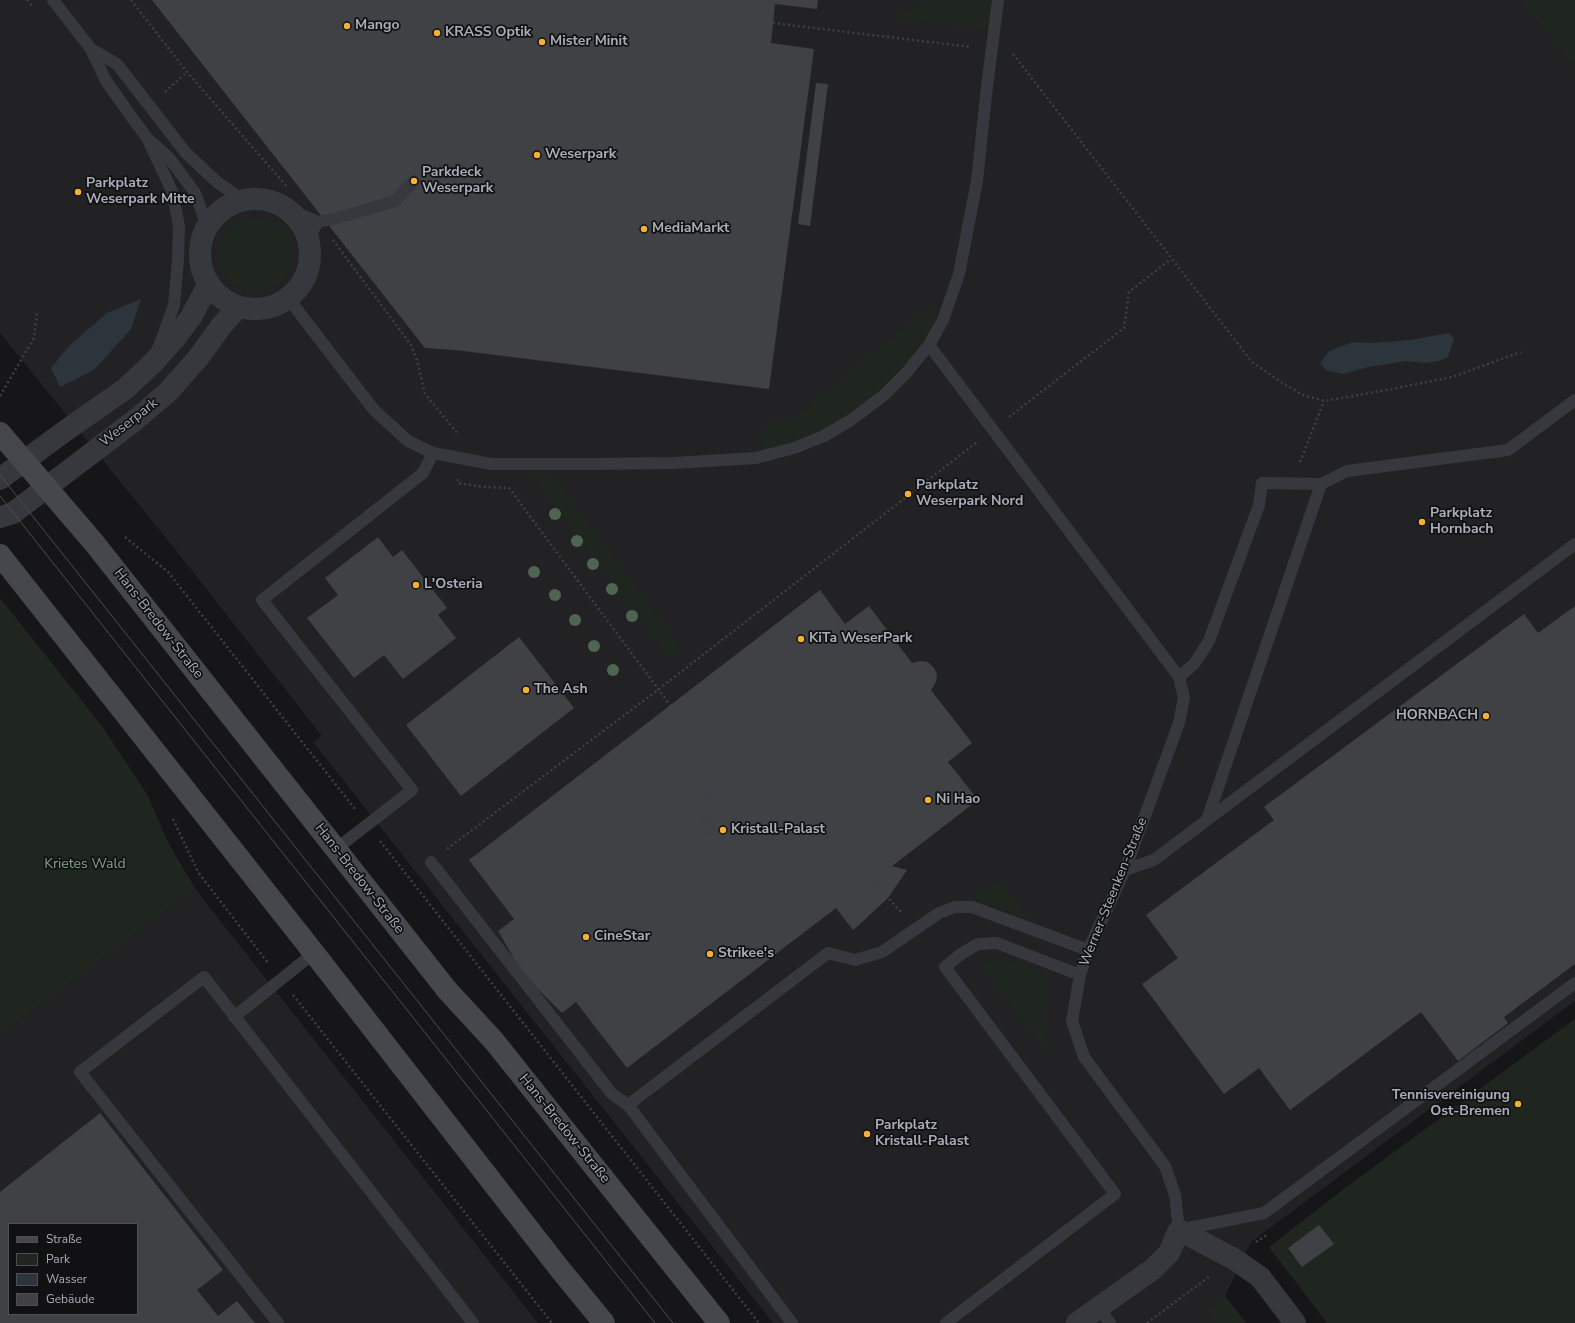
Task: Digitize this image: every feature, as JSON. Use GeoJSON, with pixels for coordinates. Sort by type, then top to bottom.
{"type":"FeatureCollection","features":[{"type":"Feature","properties":{"kind":"main road","name":"Hans-Bredow-Straße"},"geometry":{"type":"LineString","coordinates":[[0,433],[95,544],[447,990],[494,1041],[719,1323]]}},
{"type":"Feature","properties":{"kind":"main road"},"geometry":{"type":"LineString","coordinates":[[0,555],[314,953],[559,1268],[604,1323]]}},
{"type":"Feature","properties":{"kind":"street"},"geometry":{"type":"LineString","coordinates":[[258,199],[274,202],[290,201],[300,222],[313,230],[307,271],[300,286],[288,298],[273,306],[256,309],[238,307],[222,298],[208,285],[200,265],[200,245],[207,226],[222,209],[243,200],[258,199]]}},
{"type":"Feature","properties":{"kind":"street","name":"Weserpark"},"geometry":{"type":"LineString","coordinates":[[0,479],[125,389],[154,362],[191,317],[208,285]]}},
{"type":"Feature","properties":{"kind":"street","name":"Weserpark"},"geometry":{"type":"LineString","coordinates":[[0,517],[13,513],[134,421],[168,392],[198,358],[222,325],[238,307]]}},
{"type":"Feature","properties":{"kind":"street"},"geometry":{"type":"LineString","coordinates":[[1179,1230],[1234,1259],[1260,1277],[1295,1323]]}},
{"type":"Feature","properties":{"kind":"street","name":"Werner-Steenken-Straße"},"geometry":{"type":"LineString","coordinates":[[1077,1323],[1104,1315],[1169,1253],[1179,1230]]}},
{"type":"Feature","properties":{"kind":"lane"},"geometry":{"type":"LineString","coordinates":[[53,0],[91,49],[106,81],[148,139],[172,192],[179,226],[174,305],[154,362]]}},
{"type":"Feature","properties":{"kind":"lane"},"geometry":{"type":"LineString","coordinates":[[288,298],[374,410],[408,440],[433,452],[491,464],[674,463],[761,457],[800,446],[824,436],[852,420],[884,396],[907,372],[929,345],[943,320],[959,274],[977,181],[998,0]]}},
{"type":"Feature","properties":{"kind":"lane"},"geometry":{"type":"LineString","coordinates":[[91,49],[117,64],[186,153],[217,182],[243,200]]}},
{"type":"Feature","properties":{"kind":"lane"},"geometry":{"type":"LineString","coordinates":[[148,139],[170,158],[196,193],[207,226]]}},
{"type":"Feature","properties":{"kind":"lane"},"geometry":{"type":"LineString","coordinates":[[313,230],[349,215],[395,201],[414,181]]}},
{"type":"Feature","properties":{"kind":"lane"},"geometry":{"type":"LineString","coordinates":[[929,345],[1178,676],[1194,664],[1209,641],[1258,505],[1262,483],[1321,484],[1347,470],[1508,450],[1575,400]]}},
{"type":"Feature","properties":{"kind":"lane"},"geometry":{"type":"LineString","coordinates":[[336,849],[412,790],[262,600],[424,473],[433,452]]}},
{"type":"Feature","properties":{"kind":"lane"},"geometry":{"type":"LineString","coordinates":[[1206,820],[1321,484]]}},
{"type":"Feature","properties":{"kind":"lane"},"geometry":{"type":"LineString","coordinates":[[1125,870],[1154,860],[1575,544]]}},
{"type":"Feature","properties":{"kind":"lane","name":"Werner-Steenken-Straße"},"geometry":{"type":"LineString","coordinates":[[1178,676],[1184,698],[1179,723],[1125,870],[1088,950],[1080,975],[1072,1021],[1084,1057],[1165,1166],[1176,1195],[1179,1230]]}},
{"type":"Feature","properties":{"kind":"lane"},"geometry":{"type":"LineString","coordinates":[[431,862],[612,1094],[628,1105],[792,1323]]}},
{"type":"Feature","properties":{"kind":"lane"},"geometry":{"type":"LineString","coordinates":[[628,1105],[828,953],[855,960],[882,952],[939,913],[955,907],[972,908],[1088,950]]}},
{"type":"Feature","properties":{"kind":"lane"},"geometry":{"type":"LineString","coordinates":[[946,1323],[1115,1194],[945,967],[961,954],[978,944],[996,943],[1080,975]]}},
{"type":"Feature","properties":{"kind":"lane"},"geometry":{"type":"LineString","coordinates":[[234,1017],[314,953]]}},
{"type":"Feature","properties":{"kind":"lane"},"geometry":{"type":"LineString","coordinates":[[278,1323],[80,1072],[204,977],[473,1323]]}},
{"type":"Feature","properties":{"kind":"lane"},"geometry":{"type":"LineString","coordinates":[[1179,1230],[1264,1213],[1575,983]]}},
{"type":"Feature","properties":{"kind":"path"},"geometry":{"type":"LineString","coordinates":[[131,0],[290,201]]}},
{"type":"Feature","properties":{"kind":"path"},"geometry":{"type":"LineString","coordinates":[[773,23],[992,50]]}},
{"type":"Feature","properties":{"kind":"path"},"geometry":{"type":"LineString","coordinates":[[1011,52],[1252,362],[1284,384],[1303,395],[1324,401],[1452,377],[1521,352]]}},
{"type":"Feature","properties":{"kind":"path"},"geometry":{"type":"LineString","coordinates":[[313,230],[350,262],[411,345],[417,360],[425,394],[462,439],[459,458],[458,483],[483,487],[509,488],[670,705]]}},
{"type":"Feature","properties":{"kind":"path"},"geometry":{"type":"LineString","coordinates":[[431,862],[659,689],[1124,328],[1129,292],[1171,259]]}},
{"type":"Feature","properties":{"kind":"path"},"geometry":{"type":"LineString","coordinates":[[0,396],[34,338],[37,313]]}},
{"type":"Feature","properties":{"kind":"path"},"geometry":{"type":"LineString","coordinates":[[1292,483],[1324,401]]}},
{"type":"Feature","properties":{"kind":"path"},"geometry":{"type":"LineString","coordinates":[[123,536],[168,572],[760,1323]]}},
{"type":"Feature","properties":{"kind":"path"},"geometry":{"type":"LineString","coordinates":[[700,834],[705,792]]}},
{"type":"Feature","properties":{"kind":"path"},"geometry":{"type":"LineString","coordinates":[[706,834],[712,793]]}},
{"type":"Feature","properties":{"kind":"path"},"geometry":{"type":"LineString","coordinates":[[712,835],[718,794]]}},
{"type":"Feature","properties":{"kind":"path"},"geometry":{"type":"LineString","coordinates":[[872,881],[916,929]]}},
{"type":"Feature","properties":{"kind":"path"},"geometry":{"type":"LineString","coordinates":[[1147,1323],[1234,1259]]}},
{"type":"Feature","properties":{"kind":"shaded area"},"geometry":{"type":"Polygon","coordinates":[[[0,0],[1521,0],[1575,70],[1575,1001],[1251,1242],[1225,1296],[1246,1323],[773,1323],[313,742],[322,736],[182,558],[0,333],[0,0]]]}},
{"type":"Feature","properties":{"kind":"shaded area"},"geometry":{"type":"Polygon","coordinates":[[[195,888],[538,1323],[0,1323],[0,1036],[195,888]]]}},
{"type":"Feature","properties":{"kind":"green space"},"geometry":{"type":"Polygon","coordinates":[[[925,0],[998,0],[994,31],[888,18],[909,10],[925,0]]]}},
{"type":"Feature","properties":{"kind":"green space"},"geometry":{"type":"Polygon","coordinates":[[[1521,0],[1575,0],[1575,70],[1521,0]]]}},
{"type":"Feature","properties":{"kind":"green space"},"geometry":{"type":"Polygon","coordinates":[[[256,218],[277,224],[287,234],[293,255],[287,276],[277,286],[256,292],[235,286],[225,276],[219,255],[225,234],[235,224],[256,218]]]}},
{"type":"Feature","properties":{"kind":"green space"},"geometry":{"type":"Polygon","coordinates":[[[927,308],[946,312],[929,345],[851,420],[761,457],[765,422],[790,421],[927,308]]]}},
{"type":"Feature","properties":{"kind":"green space"},"geometry":{"type":"Polygon","coordinates":[[[544,463],[682,648],[669,658],[522,464],[544,463]]]}},
{"type":"Feature","properties":{"kind":"green space","name":"Krietes Wald"},"geometry":{"type":"Polygon","coordinates":[[[0,598],[102,726],[147,794],[169,844],[195,888],[0,1036],[0,598]]]}},
{"type":"Feature","properties":{"kind":"green space"},"geometry":{"type":"Polygon","coordinates":[[[1000,879],[1032,921],[973,898],[1000,879]]]}},
{"type":"Feature","properties":{"kind":"green space"},"geometry":{"type":"Polygon","coordinates":[[[1004,959],[1032,969],[1043,978],[1046,984],[1047,992],[1044,1028],[1054,1061],[981,967],[991,960],[1004,959]]]}},
{"type":"Feature","properties":{"kind":"green space","name":"Tennisvereinigung Ost-Bremen"},"geometry":{"type":"Polygon","coordinates":[[[1575,1019],[1575,1323],[1327,1323],[1269,1247],[1345,1188],[1575,1019]]]}},
{"type":"Feature","properties":{"kind":"green space"},"geometry":{"type":"Polygon","coordinates":[[[1225,1296],[1246,1323],[1216,1323],[1206,1310],[1225,1296]]]}},
{"type":"Feature","properties":{"kind":"water"},"geometry":{"type":"Polygon","coordinates":[[[141,299],[131,329],[94,370],[60,387],[51,368],[70,345],[107,313],[141,299]]]}},
{"type":"Feature","properties":{"kind":"water"},"geometry":{"type":"Polygon","coordinates":[[[1449,333],[1454,339],[1448,357],[1439,361],[1425,363],[1406,361],[1368,367],[1343,374],[1326,370],[1320,363],[1329,351],[1353,342],[1373,343],[1410,340],[1449,333]]]}},
{"type":"Feature","properties":{"kind":"building","name":"Weserpark"},"geometry":{"type":"Polygon","coordinates":[[[152,0],[818,0],[817,9],[775,4],[771,43],[814,49],[769,389],[455,350],[425,348],[152,0]]]}},
{"type":"Feature","properties":{"kind":"building"},"geometry":{"type":"Polygon","coordinates":[[[816,83],[828,84],[810,226],[798,224],[816,83]]]}},
{"type":"Feature","properties":{"kind":"building"},"geometry":{"type":"Polygon","coordinates":[[[378,537],[393,557],[402,550],[447,608],[438,615],[456,638],[403,679],[384,655],[354,678],[307,618],[338,595],[325,578],[378,537]]]}},
{"type":"Feature","properties":{"kind":"building","name":"Kristall-Palast"},"geometry":{"type":"Polygon","coordinates":[[[820,590],[845,624],[869,606],[912,663],[920,661],[928,662],[934,668],[937,674],[936,682],[931,690],[972,743],[948,762],[978,800],[892,866],[907,870],[888,898],[853,930],[836,908],[627,1068],[576,1002],[562,1013],[532,983],[519,967],[498,931],[514,919],[469,860],[820,590]]]}},
{"type":"Feature","properties":{"kind":"building"},"geometry":{"type":"Polygon","coordinates":[[[1575,606],[1575,964],[1504,1017],[1508,1023],[1458,1061],[1421,1012],[1290,1110],[1259,1068],[1224,1094],[1142,984],[1178,958],[1146,915],[1274,820],[1264,807],[1524,614],[1538,633],[1575,606]]]}},
{"type":"Feature","properties":{"kind":"building"},"geometry":{"type":"Polygon","coordinates":[[[519,637],[574,708],[461,796],[406,725],[519,637]]]}},
{"type":"Feature","properties":{"kind":"building"},"geometry":{"type":"Polygon","coordinates":[[[100,1113],[223,1270],[197,1290],[218,1316],[237,1301],[255,1323],[0,1323],[0,1192],[100,1113]]]}},
{"type":"Feature","properties":{"kind":"building"},"geometry":{"type":"Polygon","coordinates":[[[1319,1225],[1334,1244],[1302,1267],[1288,1248],[1319,1225]]]}},
{"type":"Feature","properties":{"kind":"tram line"},"geometry":{"type":"LineString","coordinates":[[0,475],[673,1323]]}},
{"type":"Feature","properties":{"kind":"tram line"},"geometry":{"type":"LineString","coordinates":[[0,496],[655,1323]]}},
{"type":"Feature","properties":{"kind":"place","name":"Mango"},"geometry":{"type":"Point","coordinates":[347,26]}},
{"type":"Feature","properties":{"kind":"place","name":"KRASS Optik"},"geometry":{"type":"Point","coordinates":[437,33]}},
{"type":"Feature","properties":{"kind":"place","name":"Mister Minit"},"geometry":{"type":"Point","coordinates":[542,42]}},
{"type":"Feature","properties":{"kind":"place","name":"Weserpark"},"geometry":{"type":"Point","coordinates":[537,155]}},
{"type":"Feature","properties":{"kind":"place","name":"Parkdeck Weserpark"},"geometry":{"type":"Point","coordinates":[414,181]}},
{"type":"Feature","properties":{"kind":"place","name":"Parkplatz Weserpark Mitte"},"geometry":{"type":"Point","coordinates":[78,192]}},
{"type":"Feature","properties":{"kind":"place","name":"MediaMarkt"},"geometry":{"type":"Point","coordinates":[644,229]}},
{"type":"Feature","properties":{"kind":"place","name":"Parkplatz Weserpark Nord"},"geometry":{"type":"Point","coordinates":[908,494]}},
{"type":"Feature","properties":{"kind":"place","name":"Parkplatz Hornbach"},"geometry":{"type":"Point","coordinates":[1422,522]}},
{"type":"Feature","properties":{"kind":"place","name":"L'Osteria"},"geometry":{"type":"Point","coordinates":[416,585]}},
{"type":"Feature","properties":{"kind":"place","name":"KiTa WeserPark"},"geometry":{"type":"Point","coordinates":[801,639]}},
{"type":"Feature","properties":{"kind":"place","name":"The Ash"},"geometry":{"type":"Point","coordinates":[526,690]}},
{"type":"Feature","properties":{"kind":"place","name":"HORNBACH"},"geometry":{"type":"Point","coordinates":[1486,716]}},
{"type":"Feature","properties":{"kind":"place","name":"Ni Hao"},"geometry":{"type":"Point","coordinates":[928,800]}},
{"type":"Feature","properties":{"kind":"place","name":"Kristall-Palast"},"geometry":{"type":"Point","coordinates":[723,830]}},
{"type":"Feature","properties":{"kind":"place","name":"CineStar"},"geometry":{"type":"Point","coordinates":[586,937]}},
{"type":"Feature","properties":{"kind":"place","name":"Strikee's"},"geometry":{"type":"Point","coordinates":[710,954]}},
{"type":"Feature","properties":{"kind":"place","name":"Tennisvereinigung Ost-Bremen"},"geometry":{"type":"Point","coordinates":[1518,1104]}},
{"type":"Feature","properties":{"kind":"place","name":"Parkplatz Kristall-Palast"},"geometry":{"type":"Point","coordinates":[867,1134]}}]}
